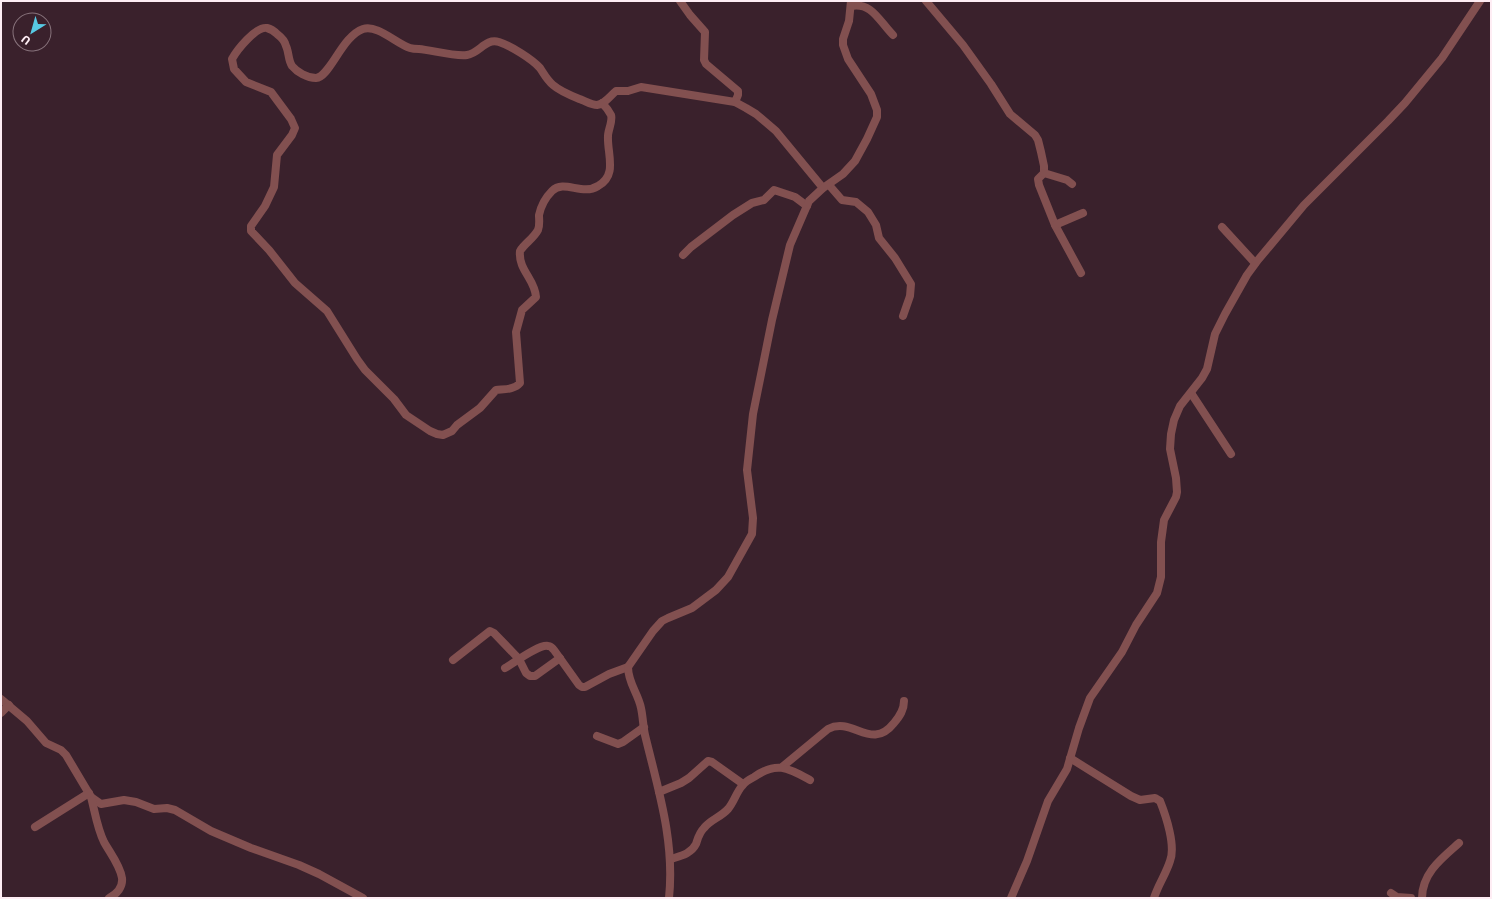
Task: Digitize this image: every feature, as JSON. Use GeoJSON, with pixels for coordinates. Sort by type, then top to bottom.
{"type":"FeatureCollection","features":[{"type":"Feature","properties":{"kind":"street"},"geometry":{"type":"LineString","coordinates":[[680,1],[705,32],[704,60],[706,64],[738,91],[735,102]]}},
{"type":"Feature","properties":{"kind":"street"},"geometry":{"type":"LineString","coordinates":[[926,1],[963,45],[1010,114],[1038,140],[1044,166],[1044,173]]}},
{"type":"Feature","properties":{"kind":"street"},"geometry":{"type":"LineString","coordinates":[[1011,898],[1027,862],[1048,801],[1067,769],[1090,698],[1122,652],[1136,625],[1157,593],[1161,577],[1161,542],[1164,520],[1177,492],[1176,478],[1170,449],[1171,434],[1176,414],[1207,369],[1218,326],[1233,298],[1255,264],[1304,205],[1381,129],[1401,107],[1442,58],[1480,1]]}},
{"type":"Feature","properties":{"kind":"street"},"geometry":{"type":"LineString","coordinates":[[506,668],[535,650],[546,646],[550,647],[560,658],[579,685],[586,687],[609,674],[628,667],[653,631],[662,622],[692,608],[716,590],[728,577],[752,534],[753,518],[747,470],[755,401],[786,259],[794,234],[807,206],[814,196],[843,174],[855,161],[867,139],[876,117],[877,110],[871,94],[848,58],[843,45],[843,39],[849,21],[851,3],[865,6],[873,12],[892,35]]}},
{"type":"Feature","properties":{"kind":"street"},"geometry":{"type":"LineString","coordinates":[[602,103],[611,115],[608,136],[611,164],[609,174],[603,183],[597,187],[581,190],[563,186],[553,190],[542,205],[539,215],[539,228],[536,234],[520,251],[522,267],[535,288],[536,297],[522,310],[516,332],[520,383],[511,388],[496,390],[480,408],[448,433],[437,434],[430,431],[406,414],[394,399],[365,370],[326,311],[295,283],[269,250],[251,231],[251,226],[265,206],[274,187],[277,155],[292,135],[295,128],[291,119],[271,92],[246,82],[234,69],[232,59],[234,55],[253,34],[261,28],[266,28],[273,31],[282,38],[286,46],[290,64],[294,69],[307,76],[316,78],[328,70],[340,49],[349,39],[364,28],[375,30],[410,48],[463,55],[472,53],[489,42],[499,42],[515,50],[535,64],[548,81],[562,91],[593,105],[602,103],[611,97],[616,91],[628,91],[641,87],[735,102],[756,114],[776,131],[826,186],[842,200],[856,202],[868,212],[876,225],[879,238],[895,258],[911,284],[910,296],[903,316]]}},
{"type":"Feature","properties":{"kind":"street"},"geometry":{"type":"LineString","coordinates":[[1044,173],[1065,179],[1072,184]]}},
{"type":"Feature","properties":{"kind":"street"},"geometry":{"type":"LineString","coordinates":[[1044,173],[1039,177],[1038,181],[1055,225],[1081,273]]}},
{"type":"Feature","properties":{"kind":"street"},"geometry":{"type":"LineString","coordinates":[[683,255],[691,247],[733,215],[752,203],[764,200],[774,190],[795,197],[807,206]]}},
{"type":"Feature","properties":{"kind":"street"},"geometry":{"type":"LineString","coordinates":[[1055,225],[1083,213]]}},
{"type":"Feature","properties":{"kind":"street"},"geometry":{"type":"LineString","coordinates":[[1222,227],[1255,264]]}},
{"type":"Feature","properties":{"kind":"street"},"geometry":{"type":"LineString","coordinates":[[1191,392],[1231,454]]}},
{"type":"Feature","properties":{"kind":"street"},"geometry":{"type":"LineString","coordinates":[[453,660],[490,631],[494,633],[520,659],[528,675],[532,676],[560,658]]}},
{"type":"Feature","properties":{"kind":"street"},"geometry":{"type":"LineString","coordinates":[[628,667],[630,682],[642,709],[644,727],[669,842],[669,898]]}},
{"type":"Feature","properties":{"kind":"street"},"geometry":{"type":"LineString","coordinates":[[1,699],[27,721],[46,742],[61,750],[66,755],[90,795],[101,834],[122,878],[120,888],[109,898]]}},
{"type":"Feature","properties":{"kind":"street"},"geometry":{"type":"LineString","coordinates":[[670,859],[687,854],[691,850],[705,826],[722,815],[729,808],[743,784],[761,772],[782,767],[828,729],[834,726],[854,729],[874,736],[884,732],[891,726],[904,709],[904,701]]}},
{"type":"Feature","properties":{"kind":"street"},"geometry":{"type":"LineString","coordinates":[[1,712],[9,705]]}},
{"type":"Feature","properties":{"kind":"street"},"geometry":{"type":"LineString","coordinates":[[597,736],[618,744],[644,727]]}},
{"type":"Feature","properties":{"kind":"street"},"geometry":{"type":"LineString","coordinates":[[1070,758],[1131,796],[1142,800],[1155,798],[1160,801],[1170,837],[1172,852],[1171,860],[1154,898]]}},
{"type":"Feature","properties":{"kind":"street"},"geometry":{"type":"LineString","coordinates":[[659,792],[689,778],[708,761],[712,762],[743,784]]}},
{"type":"Feature","properties":{"kind":"street"},"geometry":{"type":"LineString","coordinates":[[782,767],[810,780]]}},
{"type":"Feature","properties":{"kind":"street"},"geometry":{"type":"LineString","coordinates":[[35,827],[90,795]]}},
{"type":"Feature","properties":{"kind":"street"},"geometry":{"type":"LineString","coordinates":[[90,795],[102,805],[124,800],[136,802],[154,809],[166,808],[175,810],[211,831],[250,848],[299,865],[363,898]]}},
{"type":"Feature","properties":{"kind":"street"},"geometry":{"type":"LineString","coordinates":[[1422,898],[1423,888],[1429,874],[1435,866],[1459,844]]}},
{"type":"Feature","properties":{"kind":"street"},"geometry":{"type":"LineString","coordinates":[[1391,893],[1397,897],[1411,898]]}}]}
